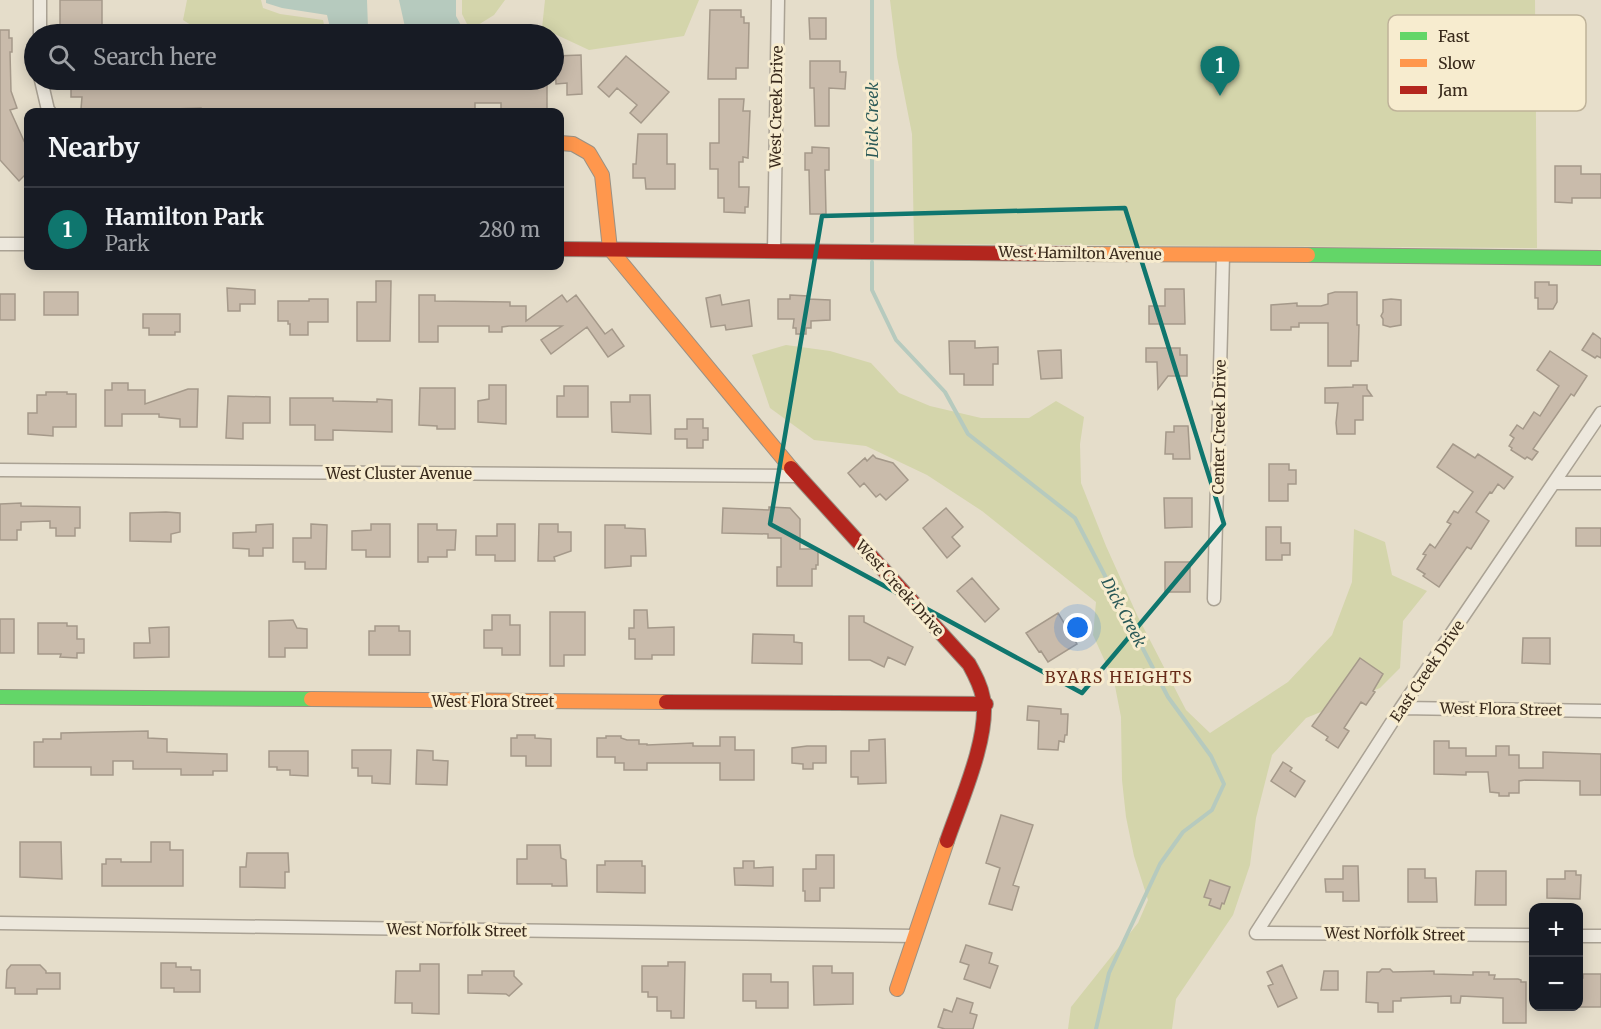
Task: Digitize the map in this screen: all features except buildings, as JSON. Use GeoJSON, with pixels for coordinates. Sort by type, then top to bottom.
{"type":"FeatureCollection","features":[{"type":"Feature","properties":{"kind":"street"},"geometry":{"type":"LineString","coordinates":[[40,0],[40,24]]}},
{"type":"Feature","properties":{"kind":"street","name":"West Creek Drive"},"geometry":{"type":"LineString","coordinates":[[774,251],[777,0]]}},
{"type":"Feature","properties":{"kind":"street"},"geometry":{"type":"LineString","coordinates":[[43,90],[48,108]]}},
{"type":"Feature","properties":{"kind":"street"},"geometry":{"type":"LineString","coordinates":[[564,143],[573,144],[589,153],[602,175],[610,249]]}},
{"type":"Feature","properties":{"kind":"street"},"geometry":{"type":"LineString","coordinates":[[0,244],[24,244]]}},
{"type":"Feature","properties":{"kind":"street","name":"West Hamilton Avenue"},"geometry":{"type":"LineString","coordinates":[[564,249],[1601,258]]}},
{"type":"Feature","properties":{"kind":"street","name":"West Creek Drive"},"geometry":{"type":"LineString","coordinates":[[610,249],[798,476],[969,664],[980,682],[986,704],[983,735],[897,989]]}},
{"type":"Feature","properties":{"kind":"street","name":"Center Creek Drive"},"geometry":{"type":"LineString","coordinates":[[1214,599],[1223,255]]}},
{"type":"Feature","properties":{"kind":"street","name":"East Creek Drive"},"geometry":{"type":"LineString","coordinates":[[1256,933],[1401,708],[1601,413]]}},
{"type":"Feature","properties":{"kind":"street","name":"West Cluster Avenue"},"geometry":{"type":"LineString","coordinates":[[0,470],[798,476]]}},
{"type":"Feature","properties":{"kind":"street"},"geometry":{"type":"LineString","coordinates":[[1554,483],[1601,483]]}},
{"type":"Feature","properties":{"kind":"street","name":"West Flora Street"},"geometry":{"type":"LineString","coordinates":[[0,698],[986,704]]}},
{"type":"Feature","properties":{"kind":"street","name":"West Flora Street"},"geometry":{"type":"LineString","coordinates":[[1401,708],[1601,711]]}},
{"type":"Feature","properties":{"kind":"street","name":"West Norfolk Street"},"geometry":{"type":"LineString","coordinates":[[0,923],[915,936]]}},
{"type":"Feature","properties":{"kind":"street","name":"West Norfolk Street"},"geometry":{"type":"LineString","coordinates":[[1256,933],[1529,935]]}},
{"type":"Feature","properties":{"kind":"street"},"geometry":{"type":"LineString","coordinates":[[1583,936],[1601,936]]}},
{"type":"Feature","properties":{"kind":"highlighted area"},"geometry":{"type":"Polygon","coordinates":[[[1125,208],[1224,524],[1082,693],[770,524],[822,216],[1125,208]]]}},
{"type":"Feature","properties":{"kind":"green space"},"geometry":{"type":"Polygon","coordinates":[[[187,0],[261,0],[263,8],[280,14],[323,20],[324,24],[189,24],[183,20],[187,0]]]}},
{"type":"Feature","properties":{"kind":"green space"},"geometry":{"type":"Polygon","coordinates":[[[462,0],[505,0],[494,15],[480,24],[467,24],[462,14],[462,0]]]}},
{"type":"Feature","properties":{"kind":"green space"},"geometry":{"type":"Polygon","coordinates":[[[545,0],[699,0],[684,36],[589,50],[564,38],[564,24],[542,24],[545,0]]]}},
{"type":"Feature","properties":{"kind":"green space"},"geometry":{"type":"Polygon","coordinates":[[[890,0],[1535,0],[1535,15],[1388,15],[1388,111],[1536,111],[1537,248],[914,244],[912,134],[897,57],[890,0]]]}},
{"type":"Feature","properties":{"kind":"green space"},"geometry":{"type":"Polygon","coordinates":[[[786,345],[830,351],[871,363],[899,393],[930,406],[981,418],[1029,418],[1056,401],[1084,417],[1080,444],[1081,483],[1106,546],[1137,615],[1186,710],[1210,733],[1288,682],[1332,635],[1352,582],[1354,529],[1385,542],[1392,575],[1427,591],[1403,621],[1400,668],[1380,688],[1306,718],[1272,755],[1256,818],[1250,865],[1233,915],[1176,999],[1172,1029],[1068,1029],[1071,1007],[1138,923],[1148,900],[1134,856],[1126,817],[1122,780],[1121,717],[1114,681],[1093,635],[1096,602],[982,511],[927,475],[866,446],[814,440],[770,408],[752,355],[786,345]]]}},
{"type":"Feature","properties":{"kind":"shaded area"},"geometry":{"type":"Polygon","coordinates":[[[266,0],[367,0],[368,24],[329,24],[327,15],[282,8],[266,3],[266,0]]]}},
{"type":"Feature","properties":{"kind":"shaded area"},"geometry":{"type":"Polygon","coordinates":[[[399,0],[456,0],[456,16],[460,24],[404,24],[399,0]]]}},
{"type":"Feature","properties":{"kind":"waterway","name":"Dick Creek"},"geometry":{"type":"LineString","coordinates":[[872,0],[872,241]]}},
{"type":"Feature","properties":{"kind":"waterway","name":"Dick Creek"},"geometry":{"type":"LineString","coordinates":[[872,262],[872,290],[896,340],[945,392],[968,434],[1075,518],[1168,697],[1211,756],[1224,784],[1212,810],[1183,832],[1160,864],[1109,973],[1096,1029]]}},
{"type":"Feature","properties":{"kind":"traffic: fast"},"geometry":{"type":"LineString","coordinates":[[1308,255],[1601,258]]}},
{"type":"Feature","properties":{"kind":"traffic: fast"},"geometry":{"type":"LineString","coordinates":[[0,697],[311,699]]}},
{"type":"Feature","properties":{"kind":"traffic: slow"},"geometry":{"type":"LineString","coordinates":[[564,143],[573,144],[589,153],[602,175],[610,249],[791,468]]}},
{"type":"Feature","properties":{"kind":"traffic: slow"},"geometry":{"type":"LineString","coordinates":[[1081,254],[1308,255]]}},
{"type":"Feature","properties":{"kind":"traffic: slow"},"geometry":{"type":"LineString","coordinates":[[311,699],[666,702]]}},
{"type":"Feature","properties":{"kind":"traffic: slow"},"geometry":{"type":"LineString","coordinates":[[897,989],[947,841]]}},
{"type":"Feature","properties":{"kind":"traffic: jam"},"geometry":{"type":"LineString","coordinates":[[564,249],[1081,254]]}},
{"type":"Feature","properties":{"kind":"traffic: jam"},"geometry":{"type":"LineString","coordinates":[[791,468],[969,664],[978,681],[983,698],[982,731],[972,770],[947,841]]}},
{"type":"Feature","properties":{"kind":"traffic: jam"},"geometry":{"type":"LineString","coordinates":[[666,702],[986,704]]}},
{"type":"Feature","properties":{"kind":"place","name":"Hamilton Park"},"geometry":{"type":"Point","coordinates":[1220,96]}},
{"type":"Feature","properties":{"kind":"district","name":"BYARS HEIGHTS"},"geometry":{"type":"Point","coordinates":[1119,677]}}]}
